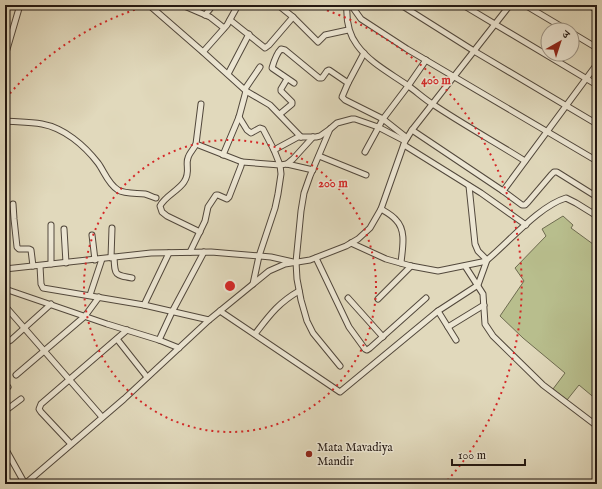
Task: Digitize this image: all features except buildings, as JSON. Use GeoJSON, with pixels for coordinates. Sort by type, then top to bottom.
{"type":"FeatureCollection","features":[{"type":"Feature","properties":{"kind":"street"},"geometry":{"type":"LineString","coordinates":[[5,56],[20,5]]}},
{"type":"Feature","properties":{"kind":"street"},"geometry":{"type":"LineString","coordinates":[[149,5],[245,90],[267,102],[301,136]]}},
{"type":"Feature","properties":{"kind":"street"},"geometry":{"type":"LineString","coordinates":[[182,5],[206,15],[224,28]]}},
{"type":"Feature","properties":{"kind":"street"},"geometry":{"type":"LineString","coordinates":[[206,15],[210,9],[210,5]]}},
{"type":"Feature","properties":{"kind":"street"},"geometry":{"type":"LineString","coordinates":[[203,52],[230,20],[238,5]]}},
{"type":"Feature","properties":{"kind":"street"},"geometry":{"type":"LineString","coordinates":[[278,5],[293,17],[318,42],[325,35],[348,30]]}},
{"type":"Feature","properties":{"kind":"street"},"geometry":{"type":"LineString","coordinates":[[347,5],[348,30],[364,54],[432,104],[525,161]]}},
{"type":"Feature","properties":{"kind":"street"},"geometry":{"type":"LineString","coordinates":[[350,5],[361,19],[408,49],[597,161]]}},
{"type":"Feature","properties":{"kind":"street"},"geometry":{"type":"LineString","coordinates":[[401,5],[474,51],[597,124]]}},
{"type":"Feature","properties":{"kind":"street"},"geometry":{"type":"LineString","coordinates":[[463,5],[597,85]]}},
{"type":"Feature","properties":{"kind":"street"},"geometry":{"type":"LineString","coordinates":[[5,448],[25,484],[147,377],[209,320],[269,271],[285,264],[316,258],[358,240],[370,228],[381,209],[405,141],[412,130],[510,5]]}},
{"type":"Feature","properties":{"kind":"street"},"geometry":{"type":"LineString","coordinates":[[525,5],[554,22]]}},
{"type":"Feature","properties":{"kind":"street"},"geometry":{"type":"LineString","coordinates":[[589,5],[597,10]]}},
{"type":"Feature","properties":{"kind":"street"},"geometry":{"type":"LineString","coordinates":[[230,20],[265,48],[268,47],[293,17]]}},
{"type":"Feature","properties":{"kind":"street"},"geometry":{"type":"LineString","coordinates":[[228,74],[249,34]]}},
{"type":"Feature","properties":{"kind":"street"},"geometry":{"type":"LineString","coordinates":[[580,38],[597,48]]}},
{"type":"Feature","properties":{"kind":"street"},"geometry":{"type":"LineString","coordinates":[[294,83],[272,68],[276,55],[282,48],[319,78],[322,78],[329,70],[348,83]]}},
{"type":"Feature","properties":{"kind":"street"},"geometry":{"type":"LineString","coordinates":[[364,54],[342,97],[383,119],[405,141]]}},
{"type":"Feature","properties":{"kind":"street"},"geometry":{"type":"LineString","coordinates":[[365,152],[383,119],[426,60]]}},
{"type":"Feature","properties":{"kind":"street"},"geometry":{"type":"LineString","coordinates":[[503,190],[597,64]]}},
{"type":"Feature","properties":{"kind":"street"},"geometry":{"type":"LineString","coordinates":[[223,155],[238,117],[245,90],[260,67]]}},
{"type":"Feature","properties":{"kind":"street"},"geometry":{"type":"LineString","coordinates":[[280,114],[292,104],[292,102],[280,89],[287,79]]}},
{"type":"Feature","properties":{"kind":"street"},"geometry":{"type":"LineString","coordinates":[[200,232],[167,216],[162,212],[160,206],[182,186],[186,178],[188,170],[187,159],[196,144],[201,104]]}},
{"type":"Feature","properties":{"kind":"street"},"geometry":{"type":"LineString","coordinates":[[238,117],[251,133],[260,128],[263,129],[280,165],[280,182],[275,208],[259,256],[253,284]]}},
{"type":"Feature","properties":{"kind":"street"},"geometry":{"type":"LineString","coordinates":[[274,150],[295,138],[301,136],[320,136],[337,123],[355,119],[405,141],[526,225]]}},
{"type":"Feature","properties":{"kind":"street"},"geometry":{"type":"LineString","coordinates":[[5,121],[42,124],[60,130],[78,142],[91,154],[112,184],[118,190],[122,192],[144,194],[156,198]]}},
{"type":"Feature","properties":{"kind":"street"},"geometry":{"type":"LineString","coordinates":[[330,129],[307,184],[302,203],[296,262],[300,300],[307,320],[313,333],[340,366]]}},
{"type":"Feature","properties":{"kind":"street"},"geometry":{"type":"LineString","coordinates":[[412,130],[503,190],[522,205],[525,205],[528,202],[554,172],[557,172],[597,197]]}},
{"type":"Feature","properties":{"kind":"street"},"geometry":{"type":"LineString","coordinates":[[287,164],[313,137]]}},
{"type":"Feature","properties":{"kind":"street"},"geometry":{"type":"LineString","coordinates":[[196,144],[242,162],[280,165],[287,164],[313,170]]}},
{"type":"Feature","properties":{"kind":"street"},"geometry":{"type":"LineString","coordinates":[[319,156],[366,175]]}},
{"type":"Feature","properties":{"kind":"street"},"geometry":{"type":"LineString","coordinates":[[190,252],[205,221],[208,207],[215,196],[218,195],[228,199],[242,162]]}},
{"type":"Feature","properties":{"kind":"street"},"geometry":{"type":"LineString","coordinates":[[469,186],[475,244],[478,251],[487,260]]}},
{"type":"Feature","properties":{"kind":"street"},"geometry":{"type":"LineString","coordinates":[[351,243],[401,264],[438,271],[487,260],[535,216],[558,201],[566,198],[597,216]]}},
{"type":"Feature","properties":{"kind":"street"},"geometry":{"type":"LineString","coordinates":[[13,204],[17,247],[19,249],[31,250],[33,266]]}},
{"type":"Feature","properties":{"kind":"street"},"geometry":{"type":"LineString","coordinates":[[381,209],[396,219],[401,227],[403,234],[401,264]]}},
{"type":"Feature","properties":{"kind":"street"},"geometry":{"type":"LineString","coordinates":[[51,225],[51,264]]}},
{"type":"Feature","properties":{"kind":"street"},"geometry":{"type":"LineString","coordinates":[[112,228],[115,272],[121,276],[132,278]]}},
{"type":"Feature","properties":{"kind":"street"},"geometry":{"type":"LineString","coordinates":[[64,229],[66,263]]}},
{"type":"Feature","properties":{"kind":"street"},"geometry":{"type":"LineString","coordinates":[[92,235],[95,260]]}},
{"type":"Feature","properties":{"kind":"street"},"geometry":{"type":"LineString","coordinates":[[5,269],[151,253],[190,252],[271,257],[296,262]]}},
{"type":"Feature","properties":{"kind":"street"},"geometry":{"type":"LineString","coordinates":[[159,340],[204,252]]}},
{"type":"Feature","properties":{"kind":"street"},"geometry":{"type":"LineString","coordinates":[[144,305],[169,253]]}},
{"type":"Feature","properties":{"kind":"street"},"geometry":{"type":"LineString","coordinates":[[316,258],[349,328],[367,350],[426,298]]}},
{"type":"Feature","properties":{"kind":"street"},"geometry":{"type":"LineString","coordinates":[[90,295],[102,259]]}},
{"type":"Feature","properties":{"kind":"street"},"geometry":{"type":"LineString","coordinates":[[220,311],[340,392],[438,311],[478,286],[487,260]]}},
{"type":"Feature","properties":{"kind":"street"},"geometry":{"type":"LineString","coordinates":[[40,266],[41,284],[43,288],[144,305],[209,320]]}},
{"type":"Feature","properties":{"kind":"street"},"geometry":{"type":"LineString","coordinates":[[378,299],[410,266]]}},
{"type":"Feature","properties":{"kind":"street"},"geometry":{"type":"LineString","coordinates":[[465,266],[483,294],[485,324],[493,336],[543,385],[597,426]]}},
{"type":"Feature","properties":{"kind":"street"},"geometry":{"type":"LineString","coordinates":[[5,288],[179,348]]}},
{"type":"Feature","properties":{"kind":"street"},"geometry":{"type":"LineString","coordinates":[[255,334],[275,309],[299,291]]}},
{"type":"Feature","properties":{"kind":"street"},"geometry":{"type":"LineString","coordinates":[[16,375],[85,316],[99,297]]}},
{"type":"Feature","properties":{"kind":"street"},"geometry":{"type":"LineString","coordinates":[[348,298],[382,337]]}},
{"type":"Feature","properties":{"kind":"street"},"geometry":{"type":"LineString","coordinates":[[5,340],[11,340],[51,304]]}},
{"type":"Feature","properties":{"kind":"street"},"geometry":{"type":"LineString","coordinates":[[448,327],[484,305]]}},
{"type":"Feature","properties":{"kind":"street"},"geometry":{"type":"LineString","coordinates":[[5,306],[102,417]]}},
{"type":"Feature","properties":{"kind":"street"},"geometry":{"type":"LineString","coordinates":[[438,311],[456,340]]}},
{"type":"Feature","properties":{"kind":"street"},"geometry":{"type":"LineString","coordinates":[[71,444],[39,409],[41,404],[127,330]]}},
{"type":"Feature","properties":{"kind":"street"},"geometry":{"type":"LineString","coordinates":[[117,339],[147,377]]}},
{"type":"Feature","properties":{"kind":"street"},"geometry":{"type":"LineString","coordinates":[[5,411],[21,399]]}},
{"type":"Feature","properties":{"kind":"green space"},"geometry":{"type":"Polygon","coordinates":[[[563,216],[573,225],[571,228],[597,247],[597,400],[579,385],[567,400],[553,389],[565,373],[523,338],[500,316],[524,281],[515,268],[546,236],[542,229],[563,216]]]}},
{"type":"Feature","properties":{"kind":"place","name":"Mata Mavadiya Mandir"},"geometry":{"type":"Point","coordinates":[309,454]}}]}
